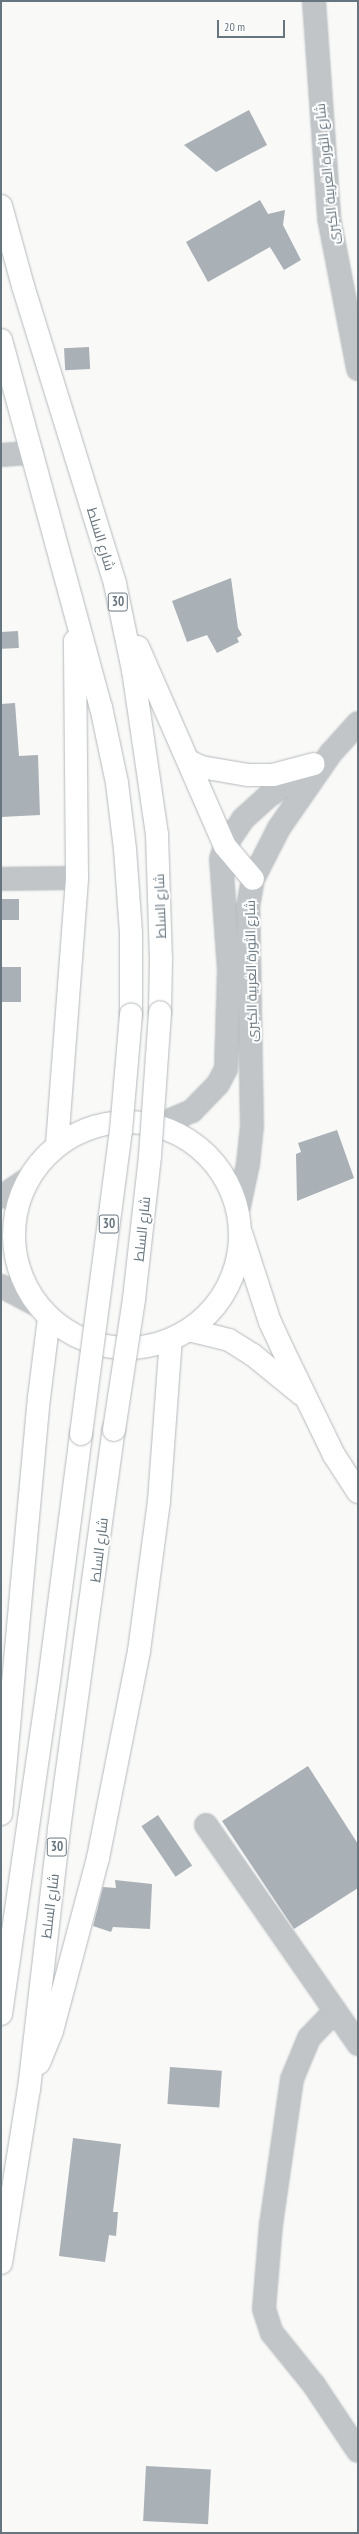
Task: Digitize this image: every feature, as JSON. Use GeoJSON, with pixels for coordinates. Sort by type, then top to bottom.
{"type":"FeatureCollection","features":[{"type":"Feature","properties":{"kind":"main road","name":"شارع السلط"},"geometry":{"type":"LineString","coordinates":[[1,206],[23,286],[114,584],[133,670],[157,834],[162,959],[160,1012],[150,1156],[136,1284],[114,1430],[59,1829],[30,2089],[1,2263]]}},
{"type":"Feature","properties":{"kind":"main road","name":"30"},"geometry":{"type":"LineString","coordinates":[[1,340],[101,708],[117,784],[125,849],[131,934],[131,1014],[121,1131],[49,1681],[1,2014]]}},
{"type":"Feature","properties":{"kind":"main road"},"geometry":{"type":"LineString","coordinates":[[114,584],[150,677],[189,761],[225,846],[253,879]]}},
{"type":"Feature","properties":{"kind":"main road"},"geometry":{"type":"LineString","coordinates":[[57,1145],[77,878],[76,612]]}},
{"type":"Feature","properties":{"kind":"main road"},"geometry":{"type":"LineString","coordinates":[[189,761],[201,767],[248,775],[274,775],[322,758]]}},
{"type":"Feature","properties":{"kind":"main road"},"geometry":{"type":"LineString","coordinates":[[239,1220],[235,1269],[223,1294],[206,1316],[180,1334],[139,1348],[107,1347],[76,1337],[44,1312],[31,1295],[18,1269],[13,1231],[21,1194],[36,1167],[57,1145],[88,1128],[116,1122],[159,1125],[195,1143],[210,1157],[222,1173],[239,1220],[270,1322],[334,1455],[358,1492]]}},
{"type":"Feature","properties":{"kind":"main road"},"geometry":{"type":"LineString","coordinates":[[1,1814],[37,1413],[44,1312]]}},
{"type":"Feature","properties":{"kind":"main road"},"geometry":{"type":"LineString","coordinates":[[180,1334],[229,1340],[254,1354],[309,1401]]}},
{"type":"Feature","properties":{"kind":"main road"},"geometry":{"type":"LineString","coordinates":[[30,2089],[52,2031],[98,1858],[115,1782],[139,1651],[180,1334]]}},
{"type":"Feature","properties":{"kind":"street","name":"شارع الثورة العربية الكبرى"},"geometry":{"type":"LineString","coordinates":[[314,1],[329,218],[358,369]]}},
{"type":"Feature","properties":{"kind":"street"},"geometry":{"type":"LineString","coordinates":[[1,455],[32,453]]}},
{"type":"Feature","properties":{"kind":"street","name":"شارع الثورة العربية الكبرى"},"geometry":{"type":"LineString","coordinates":[[159,1125],[192,1111],[218,1084],[226,1069],[230,970],[221,859],[225,846],[243,819],[266,798],[322,758],[357,726]]}},
{"type":"Feature","properties":{"kind":"street","name":"شارع الثورة العربية الكبرى"},"geometry":{"type":"LineString","coordinates":[[239,1220],[252,1127],[248,907],[253,879],[279,828],[322,758]]}},
{"type":"Feature","properties":{"kind":"street"},"geometry":{"type":"LineString","coordinates":[[1,880],[77,878]]}},
{"type":"Feature","properties":{"kind":"street"},"geometry":{"type":"LineString","coordinates":[[1,1198],[28,1179]]}},
{"type":"Feature","properties":{"kind":"street"},"geometry":{"type":"LineString","coordinates":[[1,1286],[44,1312]]}},
{"type":"Feature","properties":{"kind":"street"},"geometry":{"type":"LineString","coordinates":[[206,1825],[358,2044]]}},
{"type":"Feature","properties":{"kind":"street"},"geometry":{"type":"LineString","coordinates":[[335,2011],[309,2038],[292,2079],[271,2224],[264,2309],[272,2333],[314,2385],[358,2451]]}},
{"type":"Feature","properties":{"kind":"building"},"geometry":{"type":"Polygon","coordinates":[[[249,110],[267,145],[216,172],[184,145],[249,110]]]}},
{"type":"Feature","properties":{"kind":"building"},"geometry":{"type":"Polygon","coordinates":[[[260,200],[268,214],[285,210],[283,225],[301,260],[284,270],[270,247],[208,282],[186,242],[260,200]]]}},
{"type":"Feature","properties":{"kind":"building"},"geometry":{"type":"Polygon","coordinates":[[[89,347],[90,369],[65,370],[64,348],[89,347]]]}},
{"type":"Feature","properties":{"kind":"building"},"geometry":{"type":"Polygon","coordinates":[[[231,578],[238,628],[242,635],[237,638],[239,642],[217,653],[207,635],[187,642],[172,601],[231,578]]]}},
{"type":"Feature","properties":{"kind":"building"},"geometry":{"type":"Polygon","coordinates":[[[18,631],[19,648],[2,649],[1,632],[18,631]]]}},
{"type":"Feature","properties":{"kind":"building"},"geometry":{"type":"Polygon","coordinates":[[[15,703],[19,756],[38,755],[40,815],[1,817],[1,704],[15,703]]]}},
{"type":"Feature","properties":{"kind":"building"},"geometry":{"type":"Polygon","coordinates":[[[1,899],[19,899],[19,920],[1,920],[1,899]]]}},
{"type":"Feature","properties":{"kind":"building"},"geometry":{"type":"Polygon","coordinates":[[[1,967],[21,967],[21,1002],[1,1002],[1,967]]]}},
{"type":"Feature","properties":{"kind":"building"},"geometry":{"type":"Polygon","coordinates":[[[337,1130],[354,1178],[297,1201],[296,1154],[301,1152],[298,1143],[337,1130]]]}},
{"type":"Feature","properties":{"kind":"building"},"geometry":{"type":"Polygon","coordinates":[[[308,1766],[358,1844],[358,1888],[294,1929],[222,1821],[308,1766]]]}},
{"type":"Feature","properties":{"kind":"building"},"geometry":{"type":"Polygon","coordinates":[[[158,1815],[192,1866],[176,1877],[141,1826],[158,1815]]]}},
{"type":"Feature","properties":{"kind":"building"},"geometry":{"type":"Polygon","coordinates":[[[115,1880],[152,1884],[150,1929],[113,1927],[111,1932],[93,1926],[103,1887],[116,1888],[115,1880]]]}},
{"type":"Feature","properties":{"kind":"building"},"geometry":{"type":"Polygon","coordinates":[[[170,2067],[222,2071],[219,2108],[167,2104],[170,2067]]]}},
{"type":"Feature","properties":{"kind":"building"},"geometry":{"type":"Polygon","coordinates":[[[73,2138],[121,2144],[113,2212],[118,2212],[116,2236],[109,2235],[105,2262],[59,2256],[73,2138]]]}},
{"type":"Feature","properties":{"kind":"building"},"geometry":{"type":"Polygon","coordinates":[[[146,2466],[211,2469],[208,2524],[143,2521],[146,2466]]]}}]}
